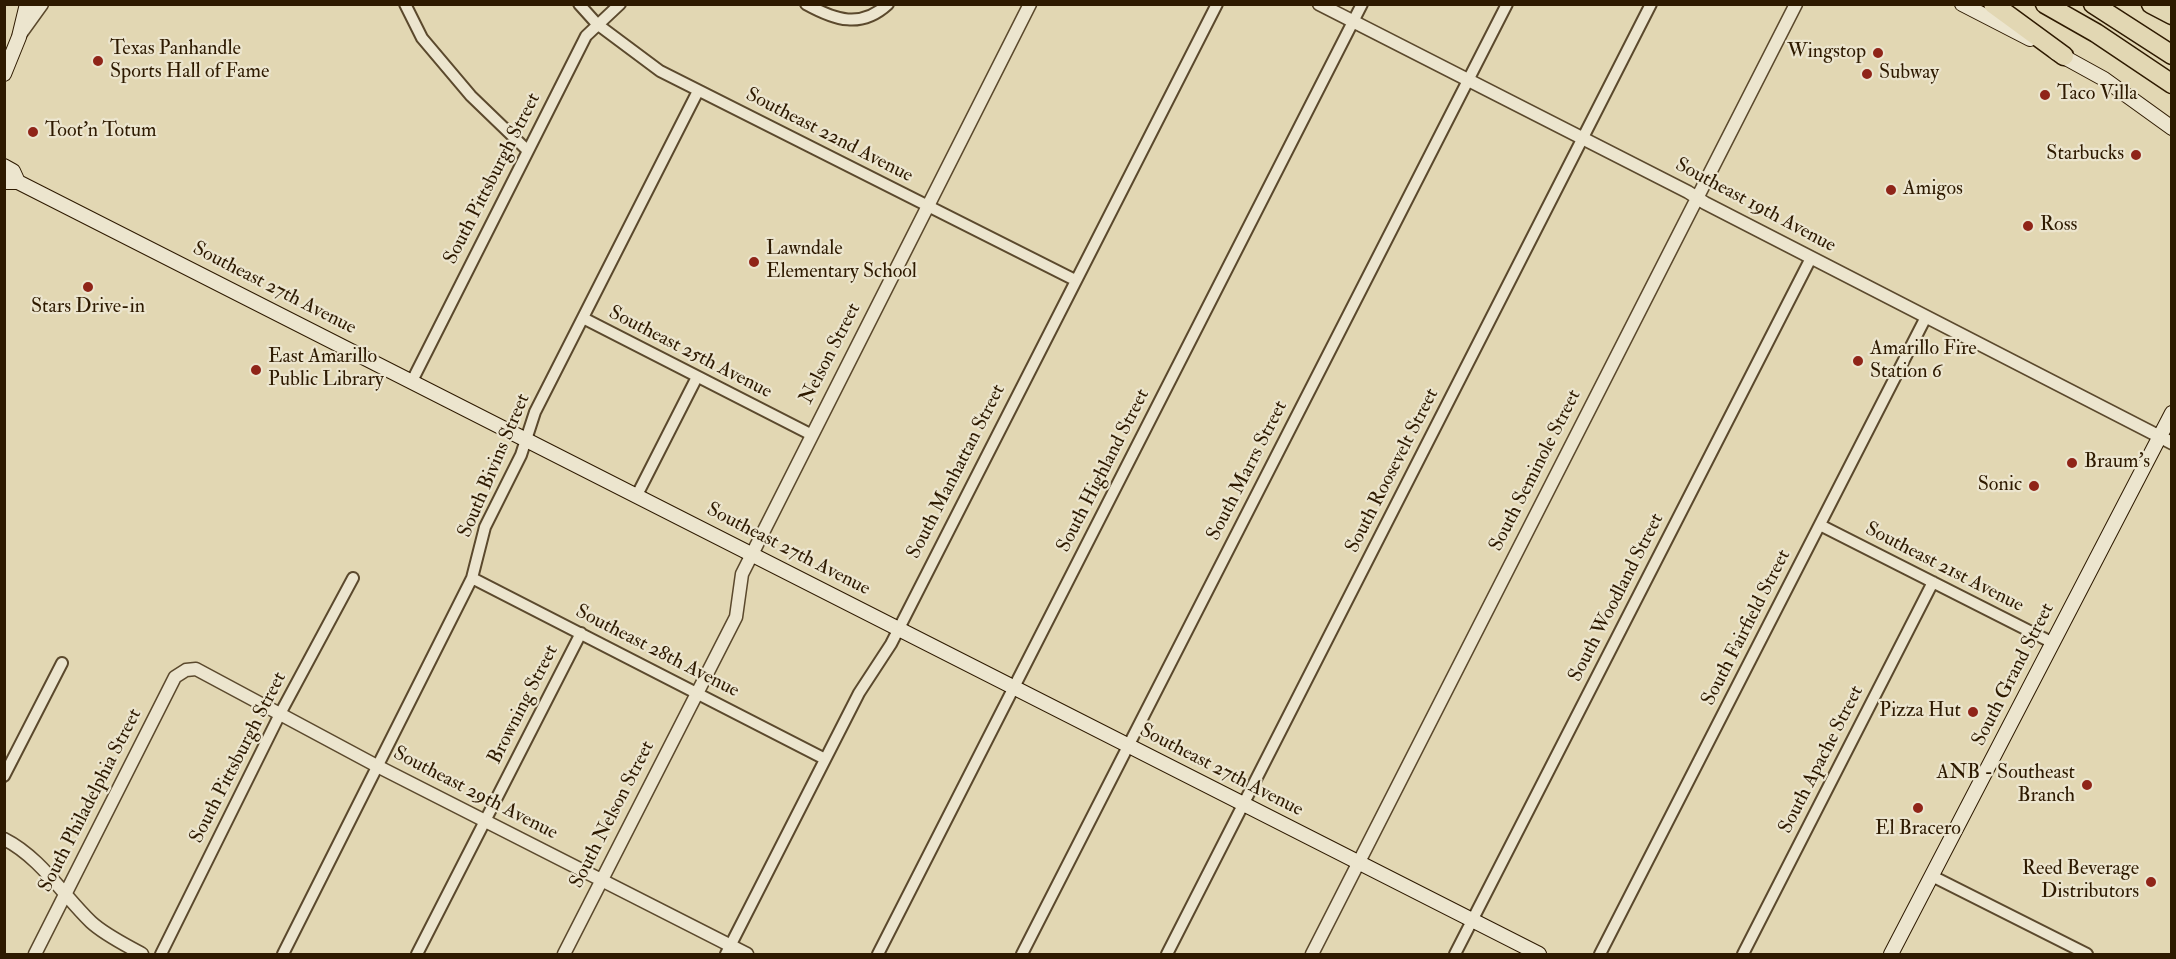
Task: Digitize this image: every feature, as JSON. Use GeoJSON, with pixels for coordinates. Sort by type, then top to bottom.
{"type":"FeatureCollection","features":[{"type":"Feature","properties":{"kind":"highway"},"geometry":{"type":"LineString","coordinates":[[1993,4],[2064,56]]}},
{"type":"Feature","properties":{"kind":"highway"},"geometry":{"type":"LineString","coordinates":[[2045,4],[2106,39],[2172,84]]}},
{"type":"Feature","properties":{"kind":"highway"},"geometry":{"type":"LineString","coordinates":[[2093,4],[2172,55]]}},
{"type":"Feature","properties":{"kind":"highway"},"geometry":{"type":"LineString","coordinates":[[2151,4],[2172,15]]}},
{"type":"Feature","properties":{"kind":"main road"},"geometry":{"type":"LineString","coordinates":[[4,74],[19,37],[27,4]]}},
{"type":"Feature","properties":{"kind":"main road"},"geometry":{"type":"LineString","coordinates":[[1962,4],[2104,79],[2172,128]]}},
{"type":"Feature","properties":{"kind":"main road"},"geometry":{"type":"LineString","coordinates":[[2166,4],[2172,8]]}},
{"type":"Feature","properties":{"kind":"main road","name":"Southeast 27th Avenue"},"geometry":{"type":"LineString","coordinates":[[4,166],[13,171],[11,182],[412,381],[1539,954]]}},
{"type":"Feature","properties":{"kind":"main road","name":"South Grand Street"},"geometry":{"type":"LineString","coordinates":[[1891,954],[2053,643],[2166,440],[2172,413]]}},
{"type":"Feature","properties":{"kind":"street"},"geometry":{"type":"LineString","coordinates":[[19,37],[42,4]]}},
{"type":"Feature","properties":{"kind":"street"},"geometry":{"type":"LineString","coordinates":[[405,4],[422,38],[471,96],[527,150]]}},
{"type":"Feature","properties":{"kind":"street","name":"Southeast 22nd Avenue"},"geometry":{"type":"LineString","coordinates":[[579,4],[597,24],[660,71],[1075,280]]}},
{"type":"Feature","properties":{"kind":"street","name":"South Pittsburgh Street"},"geometry":{"type":"LineString","coordinates":[[412,381],[586,36],[620,4]]}},
{"type":"Feature","properties":{"kind":"street"},"geometry":{"type":"LineString","coordinates":[[806,4],[831,18],[856,21],[869,18],[888,4]]}},
{"type":"Feature","properties":{"kind":"street","name":"Nelson Street"},"geometry":{"type":"LineString","coordinates":[[697,693],[736,617],[738,587],[752,554],[1030,4]]}},
{"type":"Feature","properties":{"kind":"street","name":"South Manhattan Street"},"geometry":{"type":"LineString","coordinates":[[728,950],[859,693],[898,628],[1217,4]]}},
{"type":"Feature","properties":{"kind":"street","name":"Southeast 19th Avenue"},"geometry":{"type":"LineString","coordinates":[[1318,4],[2166,440]]}},
{"type":"Feature","properties":{"kind":"street","name":"South Highland Street"},"geometry":{"type":"LineString","coordinates":[[878,954],[1362,4]]}},
{"type":"Feature","properties":{"kind":"street","name":"South Marrs Street"},"geometry":{"type":"LineString","coordinates":[[1022,954],[1507,4]]}},
{"type":"Feature","properties":{"kind":"street","name":"South Roosevelt Street"},"geometry":{"type":"LineString","coordinates":[[1167,954],[1651,4]]}},
{"type":"Feature","properties":{"kind":"street","name":"South Seminole Street"},"geometry":{"type":"LineString","coordinates":[[1312,954],[1796,4]]}},
{"type":"Feature","properties":{"kind":"street","name":"South Bivins Street"},"geometry":{"type":"LineString","coordinates":[[283,954],[472,578],[485,527],[521,455],[535,412],[698,91]]}},
{"type":"Feature","properties":{"kind":"street","name":"South Woodland Street"},"geometry":{"type":"LineString","coordinates":[[1455,954],[1811,258]]}},
{"type":"Feature","properties":{"kind":"street","name":"South Fairfield Street"},"geometry":{"type":"LineString","coordinates":[[1600,954],[1926,317]]}},
{"type":"Feature","properties":{"kind":"street","name":"Southeast 25th Avenue"},"geometry":{"type":"LineString","coordinates":[[583,318],[812,435]]}},
{"type":"Feature","properties":{"kind":"street"},"geometry":{"type":"LineString","coordinates":[[637,495],[697,377]]}},
{"type":"Feature","properties":{"kind":"street","name":"Southeast 21st Avenue"},"geometry":{"type":"LineString","coordinates":[[1820,525],[2053,643]]}},
{"type":"Feature","properties":{"kind":"street","name":"South Pittsburgh Street"},"geometry":{"type":"LineString","coordinates":[[161,954],[281,712],[353,578]]}},
{"type":"Feature","properties":{"kind":"street","name":"Southeast 28th Avenue"},"geometry":{"type":"LineString","coordinates":[[472,578],[825,759]]}},
{"type":"Feature","properties":{"kind":"street","name":"South Apache Street"},"geometry":{"type":"LineString","coordinates":[[1743,954],[1933,582]]}},
{"type":"Feature","properties":{"kind":"street","name":"Browning Street"},"geometry":{"type":"LineString","coordinates":[[417,954],[581,633]]}},
{"type":"Feature","properties":{"kind":"street"},"geometry":{"type":"LineString","coordinates":[[4,776],[62,663]]}},
{"type":"Feature","properties":{"kind":"street","name":"Southeast 29th Avenue"},"geometry":{"type":"LineString","coordinates":[[186,670],[196,669],[281,712],[377,766],[602,881],[728,950],[747,954]]}},
{"type":"Feature","properties":{"kind":"street","name":"South Philadelphia Street"},"geometry":{"type":"LineString","coordinates":[[35,954],[175,677],[186,670]]}},
{"type":"Feature","properties":{"kind":"street","name":"South Nelson Street"},"geometry":{"type":"LineString","coordinates":[[564,954],[697,693]]}},
{"type":"Feature","properties":{"kind":"street"},"geometry":{"type":"LineString","coordinates":[[4,839],[26,854],[92,923],[142,954]]}},
{"type":"Feature","properties":{"kind":"street"},"geometry":{"type":"LineString","coordinates":[[1932,876],[2087,954]]}},
{"type":"Feature","properties":{"kind":"place","name":"Wingstop"},"geometry":{"type":"Point","coordinates":[1878,53]}},
{"type":"Feature","properties":{"kind":"place","name":"Texas Panhandle Sports Hall of Fame"},"geometry":{"type":"Point","coordinates":[98,61]}},
{"type":"Feature","properties":{"kind":"place","name":"Subway"},"geometry":{"type":"Point","coordinates":[1867,74]}},
{"type":"Feature","properties":{"kind":"place","name":"Taco Villa"},"geometry":{"type":"Point","coordinates":[2045,95]}},
{"type":"Feature","properties":{"kind":"place","name":"Toot'n Totum"},"geometry":{"type":"Point","coordinates":[33,132]}},
{"type":"Feature","properties":{"kind":"place","name":"Starbucks"},"geometry":{"type":"Point","coordinates":[2136,155]}},
{"type":"Feature","properties":{"kind":"place","name":"Amigos"},"geometry":{"type":"Point","coordinates":[1891,190]}},
{"type":"Feature","properties":{"kind":"place","name":"Ross"},"geometry":{"type":"Point","coordinates":[2028,226]}},
{"type":"Feature","properties":{"kind":"place","name":"Lawndale Elementary School"},"geometry":{"type":"Point","coordinates":[754,262]}},
{"type":"Feature","properties":{"kind":"place","name":"Stars Drive-in"},"geometry":{"type":"Point","coordinates":[88,287]}},
{"type":"Feature","properties":{"kind":"place","name":"Amarillo Fire Station 6"},"geometry":{"type":"Point","coordinates":[1858,361]}},
{"type":"Feature","properties":{"kind":"place","name":"East Amarillo Public Library"},"geometry":{"type":"Point","coordinates":[256,370]}},
{"type":"Feature","properties":{"kind":"place","name":"Braum's"},"geometry":{"type":"Point","coordinates":[2072,463]}},
{"type":"Feature","properties":{"kind":"place","name":"Sonic"},"geometry":{"type":"Point","coordinates":[2034,486]}},
{"type":"Feature","properties":{"kind":"place","name":"Pizza Hut"},"geometry":{"type":"Point","coordinates":[1973,712]}},
{"type":"Feature","properties":{"kind":"place","name":"ANB - Southeast Branch"},"geometry":{"type":"Point","coordinates":[2087,785]}},
{"type":"Feature","properties":{"kind":"place","name":"El Bracero"},"geometry":{"type":"Point","coordinates":[1918,808]}},
{"type":"Feature","properties":{"kind":"place","name":"Reed Beverage Distributors"},"geometry":{"type":"Point","coordinates":[2151,882]}}]}
